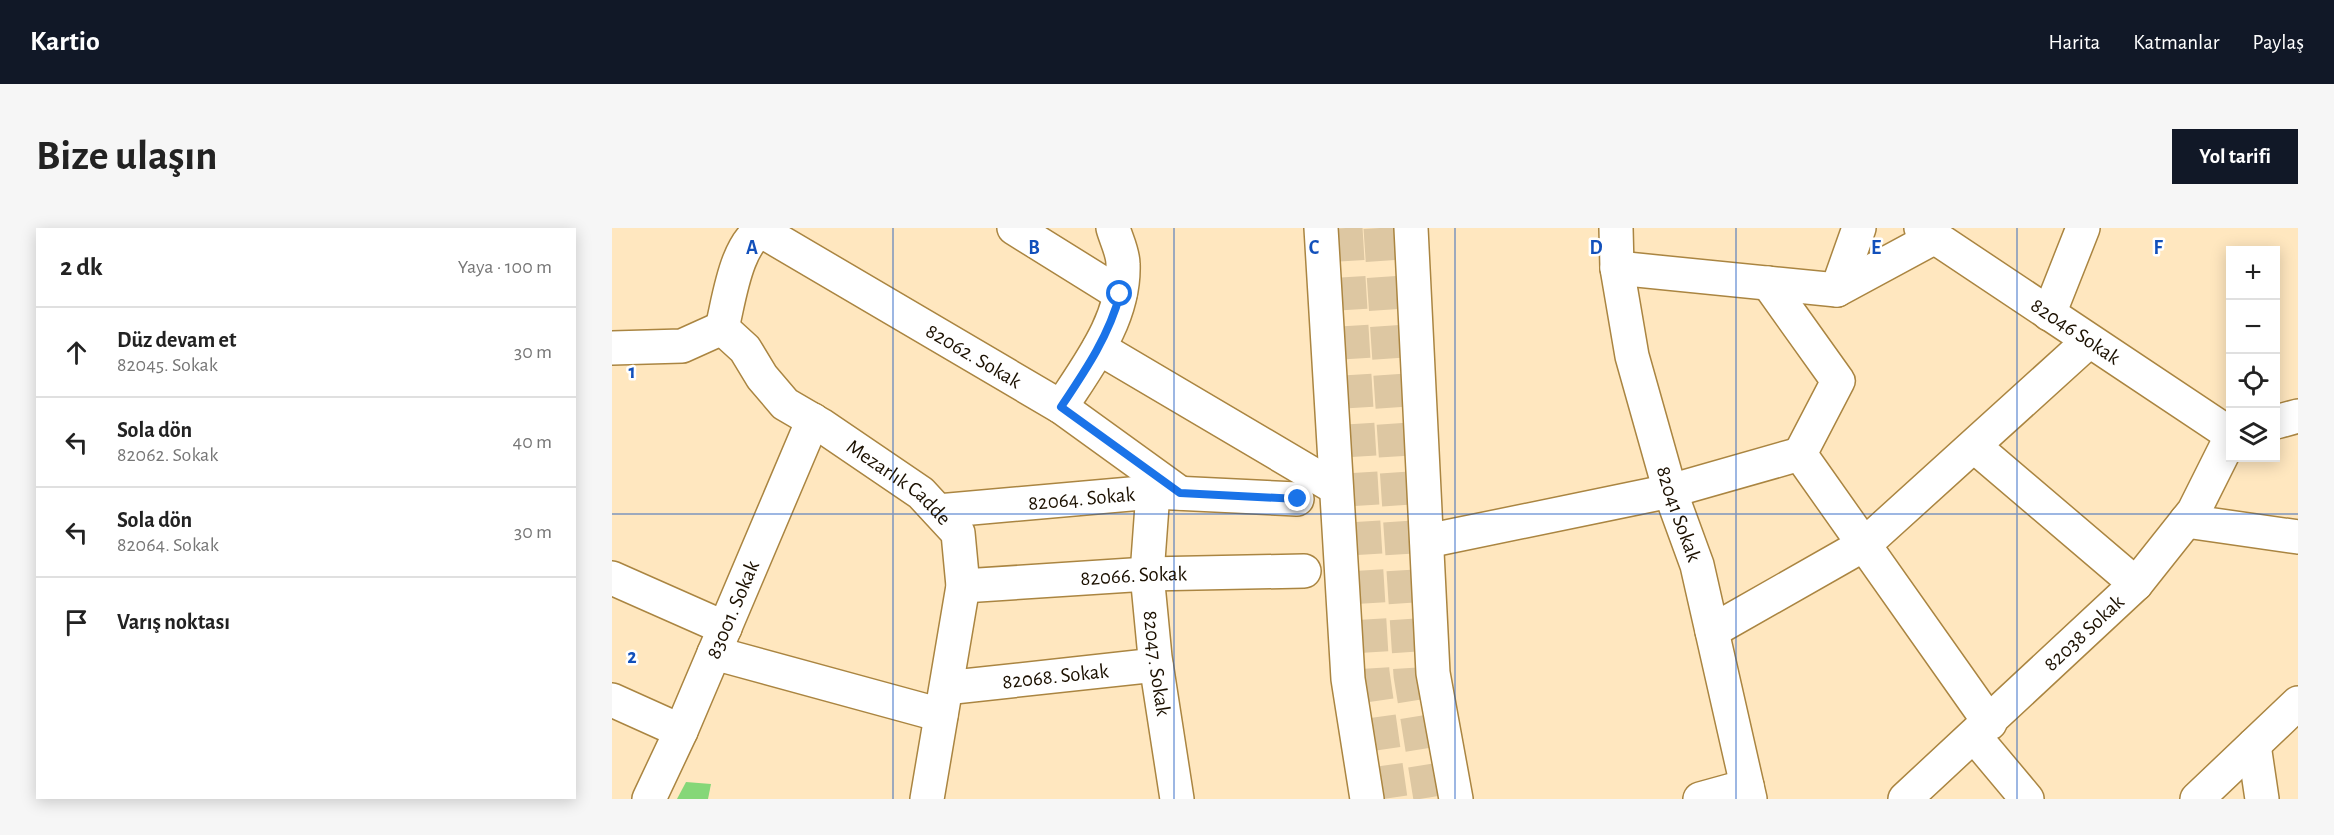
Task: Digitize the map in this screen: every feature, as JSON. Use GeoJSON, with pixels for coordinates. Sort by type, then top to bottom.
{"type":"FeatureCollection","features":[{"type":"Feature","properties":{"kind":"street"},"geometry":{"type":"LineString","coordinates":[[1014,228],[1120,294]]}},
{"type":"Feature","properties":{"kind":"street"},"geometry":{"type":"LineString","coordinates":[[1061,407],[1099,348],[1114,317],[1120,294],[1123,262],[1113,228]]}},
{"type":"Feature","properties":{"kind":"street"},"geometry":{"type":"LineString","coordinates":[[1321,228],[1348,680],[1367,799]]}},
{"type":"Feature","properties":{"kind":"street"},"geometry":{"type":"LineString","coordinates":[[1411,228],[1433,673],[1456,799]]}},
{"type":"Feature","properties":{"kind":"street","name":"82041 Sokak"},"geometry":{"type":"LineString","coordinates":[[1616,228],[1617,268],[1632,356],[1670,491],[1697,565],[1748,793]]}},
{"type":"Feature","properties":{"kind":"street"},"geometry":{"type":"LineString","coordinates":[[1837,290],[1859,228]]}},
{"type":"Feature","properties":{"kind":"street"},"geometry":{"type":"LineString","coordinates":[[2049,314],[2083,228]]}},
{"type":"Feature","properties":{"kind":"street"},"geometry":{"type":"LineString","coordinates":[[612,348],[682,346],[722,328],[742,251],[763,229]]}},
{"type":"Feature","properties":{"kind":"street","name":"82062. Sokak"},"geometry":{"type":"LineString","coordinates":[[763,229],[1061,407],[1166,492]]}},
{"type":"Feature","properties":{"kind":"street"},"geometry":{"type":"LineString","coordinates":[[1617,268],[1837,290],[1928,232]]}},
{"type":"Feature","properties":{"kind":"street","name":"82046 Sokak"},"geometry":{"type":"LineString","coordinates":[[1928,232],[2226,431]]}},
{"type":"Feature","properties":{"kind":"street"},"geometry":{"type":"LineString","coordinates":[[1427,541],[1670,491],[1800,454],[1838,381],[1768,283]]}},
{"type":"Feature","properties":{"kind":"street","name":"Mezarlık Cadde"},"geometry":{"type":"LineString","coordinates":[[722,328],[746,350],[762,377],[785,404],[813,420],[921,493],[958,533],[963,586],[948,701],[927,799]]}},
{"type":"Feature","properties":{"kind":"street"},"geometry":{"type":"LineString","coordinates":[[1712,631],[1865,544],[2089,341]]}},
{"type":"Feature","properties":{"kind":"street"},"geometry":{"type":"LineString","coordinates":[[1099,348],[1336,488]]}},
{"type":"Feature","properties":{"kind":"street"},"geometry":{"type":"LineString","coordinates":[[2280,421],[2298,416]]}},
{"type":"Feature","properties":{"kind":"street","name":"83001. Sokak"},"geometry":{"type":"LineString","coordinates":[[649,799],[681,731],[813,420]]}},
{"type":"Feature","properties":{"kind":"street"},"geometry":{"type":"LineString","coordinates":[[1974,446],[2136,584]]}},
{"type":"Feature","properties":{"kind":"street","name":"82038 Sokak"},"geometry":{"type":"LineString","coordinates":[[1905,799],[1982,730],[2136,584],[2194,511],[2226,447]]}},
{"type":"Feature","properties":{"kind":"street"},"geometry":{"type":"LineString","coordinates":[[1800,454],[1865,544],[2027,799]]}},
{"type":"Feature","properties":{"kind":"street","name":"82064. Sokak"},"geometry":{"type":"LineString","coordinates":[[938,511],[1166,492],[1298,499]]}},
{"type":"Feature","properties":{"kind":"street","name":"82047. Sokak"},"geometry":{"type":"LineString","coordinates":[[1166,492],[1147,574],[1156,665],[1177,799]]}},
{"type":"Feature","properties":{"kind":"street"},"geometry":{"type":"LineString","coordinates":[[2186,521],[2298,537]]}},
{"type":"Feature","properties":{"kind":"street","name":"82066. Sokak"},"geometry":{"type":"LineString","coordinates":[[963,586],[1147,574],[1304,571]]}},
{"type":"Feature","properties":{"kind":"street"},"geometry":{"type":"LineString","coordinates":[[612,578],[719,640],[948,701]]}},
{"type":"Feature","properties":{"kind":"street","name":"82068. Sokak"},"geometry":{"type":"LineString","coordinates":[[948,701],[1156,665]]}},
{"type":"Feature","properties":{"kind":"street"},"geometry":{"type":"LineString","coordinates":[[612,700],[681,731]]}},
{"type":"Feature","properties":{"kind":"street"},"geometry":{"type":"LineString","coordinates":[[2197,799],[2298,703]]}},
{"type":"Feature","properties":{"kind":"street"},"geometry":{"type":"LineString","coordinates":[[2254,745],[2262,799]]}},
{"type":"Feature","properties":{"kind":"street"},"geometry":{"type":"LineString","coordinates":[[1700,799],[1748,793]]}},
{"type":"Feature","properties":{"kind":"green space"},"geometry":{"type":"Polygon","coordinates":[[[686,782],[711,784],[708,799],[677,799],[686,782]]]}},
{"type":"Feature","properties":{"kind":"tunnel"},"geometry":{"type":"LineString","coordinates":[[1346,228],[1373,672],[1391,799]]}},
{"type":"Feature","properties":{"kind":"tunnel"},"geometry":{"type":"LineString","coordinates":[[1380,228],[1410,675],[1430,799]]}},
{"type":"Feature","properties":{"kind":"route"},"geometry":{"type":"LineString","coordinates":[[1120,294],[1114,317],[1099,348],[1061,407],[1180,493],[1298,499]]}}]}
